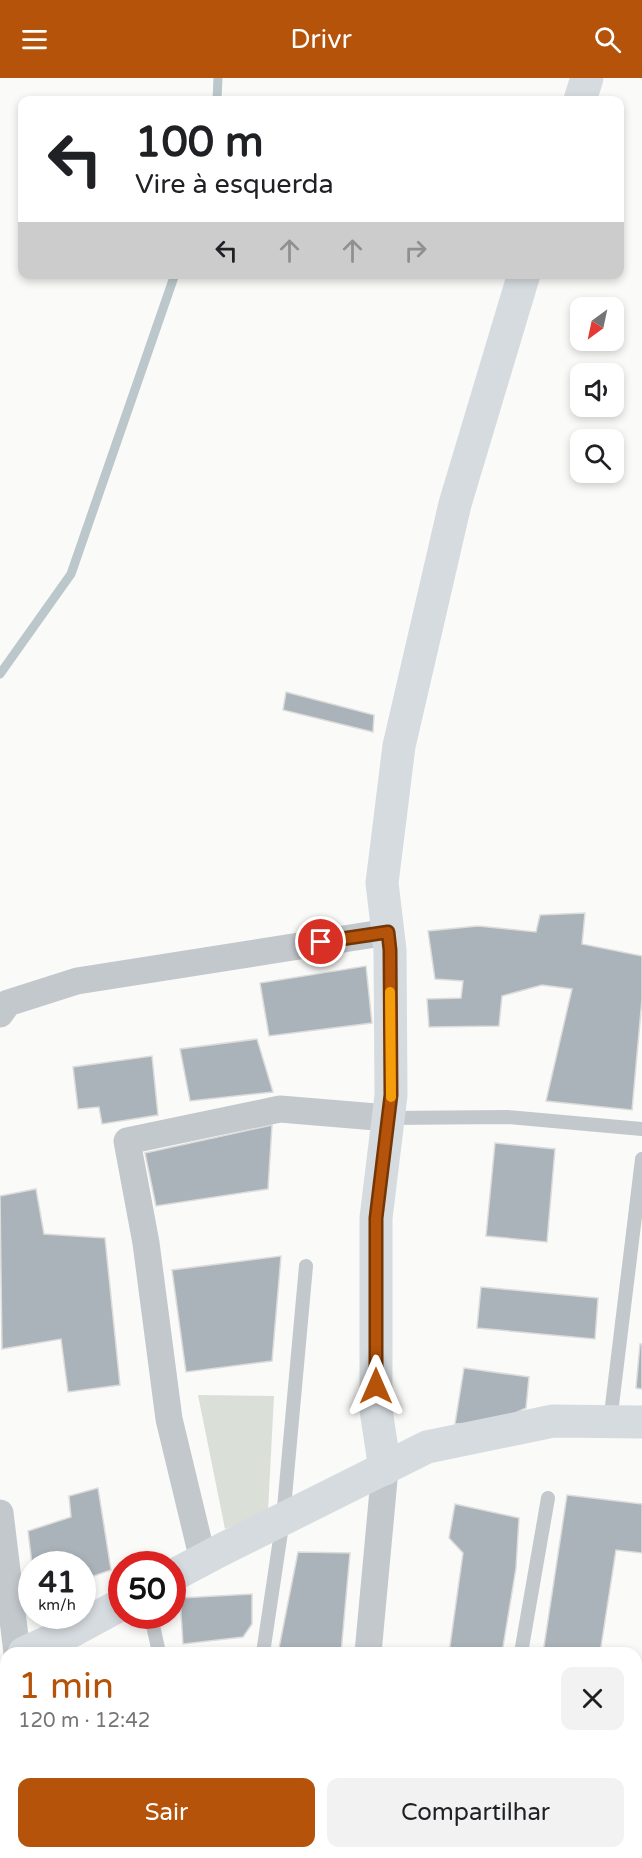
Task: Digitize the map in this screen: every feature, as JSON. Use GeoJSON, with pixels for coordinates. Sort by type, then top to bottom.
{"type":"FeatureCollection","features":[{"type":"Feature","properties":{"kind":"main road"},"geometry":{"type":"LineString","coordinates":[[581,96],[588,78]]}},
{"type":"Feature","properties":{"kind":"main road"},"geometry":{"type":"LineString","coordinates":[[385,1469],[376,1410],[376,1218],[391,1084],[390,950],[382,883],[399,746],[455,504],[522,279]]}},
{"type":"Feature","properties":{"kind":"main road"},"geometry":{"type":"LineString","coordinates":[[186,1569],[427,1447],[553,1421],[642,1422]]}},
{"type":"Feature","properties":{"kind":"main road"},"geometry":{"type":"LineString","coordinates":[[62,1644],[108,1613]]}},
{"type":"Feature","properties":{"kind":"street"},"geometry":{"type":"LineString","coordinates":[[0,1014],[8,1003],[77,981],[388,932]]}},
{"type":"Feature","properties":{"kind":"street"},"geometry":{"type":"LineString","coordinates":[[203,1560],[169,1419],[146,1243],[127,1141],[280,1109],[388,1118]]}},
{"type":"Feature","properties":{"kind":"street"},"geometry":{"type":"LineString","coordinates":[[369,1647],[385,1469]]}},
{"type":"Feature","properties":{"kind":"street"},"geometry":{"type":"LineString","coordinates":[[0,1513],[16,1647]]}},
{"type":"Feature","properties":{"kind":"lane"},"geometry":{"type":"LineString","coordinates":[[388,1118],[507,1117],[642,1129]]}},
{"type":"Feature","properties":{"kind":"lane"},"geometry":{"type":"LineString","coordinates":[[610,1422],[642,1159]]}},
{"type":"Feature","properties":{"kind":"lane"},"geometry":{"type":"LineString","coordinates":[[264,1647],[283,1519],[306,1266]]}},
{"type":"Feature","properties":{"kind":"lane"},"geometry":{"type":"LineString","coordinates":[[522,1647],[548,1498]]}},
{"type":"Feature","properties":{"kind":"lane"},"geometry":{"type":"LineString","coordinates":[[154,1629],[158,1647]]}},
{"type":"Feature","properties":{"kind":"shaded area"},"geometry":{"type":"Polygon","coordinates":[[[198,1395],[274,1396],[268,1511],[225,1529],[198,1395]]]}},
{"type":"Feature","properties":{"kind":"building"},"geometry":{"type":"Polygon","coordinates":[[[286,692],[374,715],[373,732],[283,710],[286,692]]]}},
{"type":"Feature","properties":{"kind":"building"},"geometry":{"type":"Polygon","coordinates":[[[585,913],[582,944],[642,956],[642,999],[632,1110],[546,1101],[572,989],[542,985],[502,996],[499,1026],[429,1027],[427,999],[461,998],[463,981],[435,979],[428,931],[478,926],[536,932],[540,915],[585,913]]]}},
{"type":"Feature","properties":{"kind":"building"},"geometry":{"type":"Polygon","coordinates":[[[366,966],[372,1023],[269,1036],[260,983],[366,966]]]}},
{"type":"Feature","properties":{"kind":"building"},"geometry":{"type":"Polygon","coordinates":[[[257,1039],[273,1092],[190,1101],[180,1049],[257,1039]]]}},
{"type":"Feature","properties":{"kind":"building"},"geometry":{"type":"Polygon","coordinates":[[[152,1056],[158,1115],[102,1124],[99,1107],[78,1109],[73,1067],[152,1056]]]}},
{"type":"Feature","properties":{"kind":"building"},"geometry":{"type":"Polygon","coordinates":[[[272,1125],[268,1189],[156,1206],[145,1153],[272,1125]]]}},
{"type":"Feature","properties":{"kind":"building"},"geometry":{"type":"Polygon","coordinates":[[[495,1143],[555,1149],[547,1242],[486,1236],[495,1143]]]}},
{"type":"Feature","properties":{"kind":"building"},"geometry":{"type":"Polygon","coordinates":[[[36,1189],[44,1234],[105,1238],[120,1385],[68,1392],[61,1339],[2,1349],[0,1196],[36,1189]]]}},
{"type":"Feature","properties":{"kind":"building"},"geometry":{"type":"Polygon","coordinates":[[[281,1256],[272,1361],[186,1372],[172,1270],[281,1256]]]}},
{"type":"Feature","properties":{"kind":"building"},"geometry":{"type":"Polygon","coordinates":[[[481,1287],[598,1298],[595,1339],[477,1328],[481,1287]]]}},
{"type":"Feature","properties":{"kind":"building"},"geometry":{"type":"Polygon","coordinates":[[[640,1344],[642,1344],[642,1389],[636,1388],[640,1344]]]}},
{"type":"Feature","properties":{"kind":"building"},"geometry":{"type":"Polygon","coordinates":[[[464,1368],[529,1377],[526,1408],[494,1423],[455,1424],[464,1368]]]}},
{"type":"Feature","properties":{"kind":"building"},"geometry":{"type":"Polygon","coordinates":[[[98,1488],[108,1551],[108,1571],[96,1575],[96,1551],[30,1551],[28,1531],[71,1517],[69,1496],[98,1488]]]}},
{"type":"Feature","properties":{"kind":"building"},"geometry":{"type":"Polygon","coordinates":[[[567,1495],[642,1504],[642,1553],[616,1550],[601,1647],[544,1647],[567,1495]]]}},
{"type":"Feature","properties":{"kind":"building"},"geometry":{"type":"Polygon","coordinates":[[[455,1504],[519,1518],[516,1568],[503,1647],[450,1647],[463,1553],[449,1538],[455,1504]]]}},
{"type":"Feature","properties":{"kind":"building"},"geometry":{"type":"Polygon","coordinates":[[[298,1552],[350,1553],[342,1647],[279,1647],[298,1552]]]}},
{"type":"Feature","properties":{"kind":"building"},"geometry":{"type":"Polygon","coordinates":[[[252,1594],[252,1624],[243,1637],[183,1644],[182,1629],[186,1629],[186,1598],[252,1594]]]}},
{"type":"Feature","properties":{"kind":"waterway"},"geometry":{"type":"LineString","coordinates":[[217,96],[218,78]]}},
{"type":"Feature","properties":{"kind":"waterway"},"geometry":{"type":"LineString","coordinates":[[0,674],[71,574],[173,279]]}},
{"type":"Feature","properties":{"kind":"slow traffic"},"geometry":{"type":"LineString","coordinates":[[390,992],[391,1097]]}},
{"type":"Feature","properties":{"kind":"route"},"geometry":{"type":"LineString","coordinates":[[321,942],[388,932],[391,1095],[376,1218],[376,1386]]}}]}
